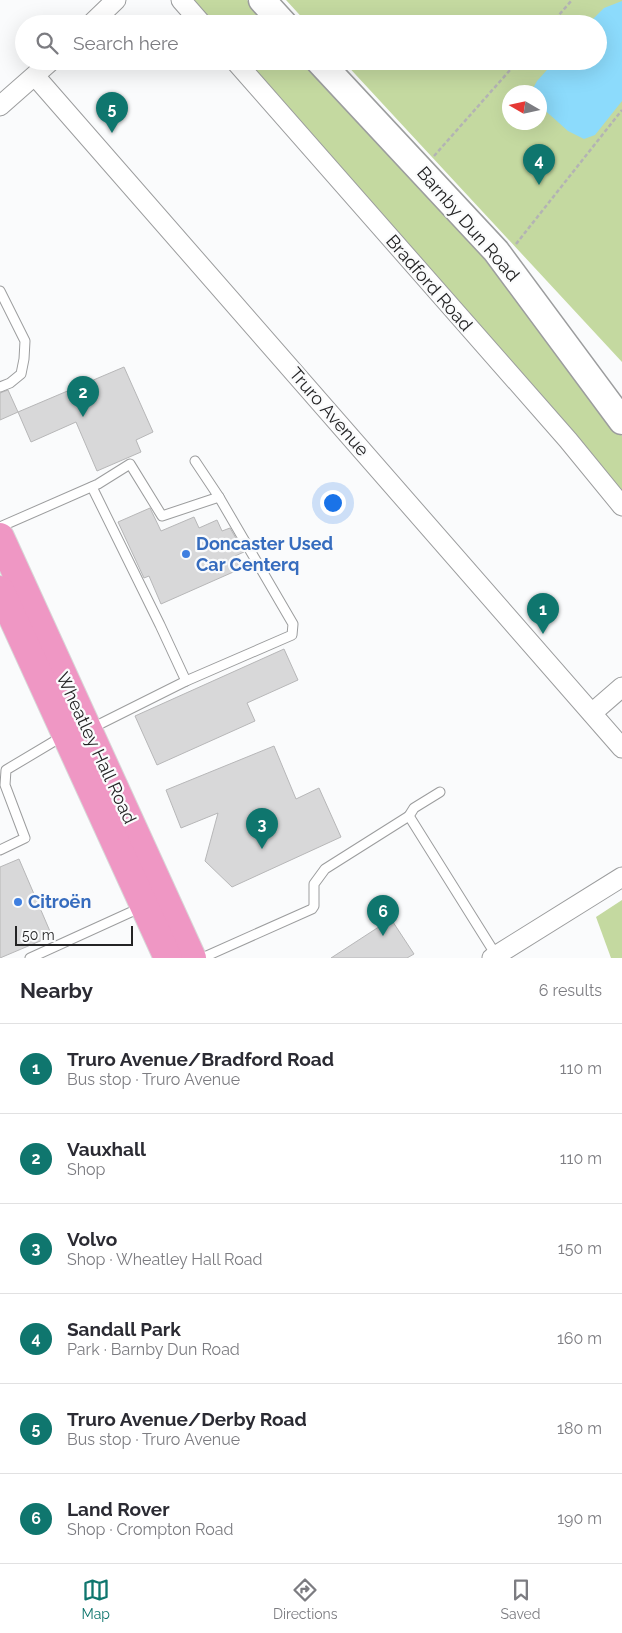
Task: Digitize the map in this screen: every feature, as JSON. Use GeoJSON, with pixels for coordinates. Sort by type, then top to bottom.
{"type":"FeatureCollection","features":[{"type":"Feature","properties":{"kind":"highway","name":"Wheatley Hall Road"},"geometry":{"type":"LineString","coordinates":[[0,537],[144,906],[168,958]]}},
{"type":"Feature","properties":{"kind":"highway","name":"Wheatley Hall Road"},"geometry":{"type":"LineString","coordinates":[[0,590],[77,733],[192,958]]}},
{"type":"Feature","properties":{"kind":"street"},"geometry":{"type":"LineString","coordinates":[[100,15],[116,0]]}},
{"type":"Feature","properties":{"kind":"street"},"geometry":{"type":"LineString","coordinates":[[181,0],[194,15]]}},
{"type":"Feature","properties":{"kind":"street"},"geometry":{"type":"LineString","coordinates":[[262,0],[276,15]]}},
{"type":"Feature","properties":{"kind":"street"},"geometry":{"type":"LineString","coordinates":[[0,106],[42,70]]}},
{"type":"Feature","properties":{"kind":"street","name":"Bradford Road"},"geometry":{"type":"LineString","coordinates":[[243,70],[562,433],[622,506]]}},
{"type":"Feature","properties":{"kind":"street","name":"Barnby Dun Road"},"geometry":{"type":"LineString","coordinates":[[327,70],[496,251],[622,421]]}},
{"type":"Feature","properties":{"kind":"street","name":"Truro Avenue"},"geometry":{"type":"LineString","coordinates":[[36,76],[622,748]]}},
{"type":"Feature","properties":{"kind":"street"},"geometry":{"type":"LineString","coordinates":[[592,713],[622,687]]}},
{"type":"Feature","properties":{"kind":"street"},"geometry":{"type":"LineString","coordinates":[[494,957],[622,877]]}},
{"type":"Feature","properties":{"kind":"lane"},"geometry":{"type":"LineString","coordinates":[[0,291],[25,341],[21,374],[10,383],[0,387]]}},
{"type":"Feature","properties":{"kind":"lane"},"geometry":{"type":"LineString","coordinates":[[0,850],[25,838],[5,785],[6,770],[77,733],[186,681],[292,636],[293,624],[219,497],[195,461]]}},
{"type":"Feature","properties":{"kind":"lane"},"geometry":{"type":"LineString","coordinates":[[0,527],[92,487],[130,464],[162,516],[219,497]]}},
{"type":"Feature","properties":{"kind":"lane"},"geometry":{"type":"LineString","coordinates":[[92,487],[186,681]]}},
{"type":"Feature","properties":{"kind":"lane"},"geometry":{"type":"LineString","coordinates":[[202,958],[312,909],[314,906],[314,884],[325,869],[409,816],[414,808],[440,792]]}},
{"type":"Feature","properties":{"kind":"lane"},"geometry":{"type":"LineString","coordinates":[[409,816],[494,957]]}},
{"type":"Feature","properties":{"kind":"lane"},"geometry":{"type":"LineString","coordinates":[[30,958],[144,906]]}},
{"type":"Feature","properties":{"kind":"path"},"geometry":{"type":"LineString","coordinates":[[559,15],[572,0]]}},
{"type":"Feature","properties":{"kind":"path"},"geometry":{"type":"LineString","coordinates":[[421,170],[510,70]]}},
{"type":"Feature","properties":{"kind":"path"},"geometry":{"type":"LineString","coordinates":[[514,247],[622,110]]}},
{"type":"Feature","properties":{"kind":"green space"},"geometry":{"type":"Polygon","coordinates":[[[190,0],[247,0],[261,15],[203,15],[190,0]]]}},
{"type":"Feature","properties":{"kind":"green space"},"geometry":{"type":"Polygon","coordinates":[[[286,0],[622,0],[622,362],[351,70],[607,70],[607,15],[300,15],[286,0]]]}},
{"type":"Feature","properties":{"kind":"green space"},"geometry":{"type":"Polygon","coordinates":[[[253,70],[313,70],[437,202],[546,334],[622,436],[622,496],[253,70]]]}},
{"type":"Feature","properties":{"kind":"green space"},"geometry":{"type":"Polygon","coordinates":[[[622,900],[622,958],[611,958],[596,917],[622,900]]]}},
{"type":"Feature","properties":{"kind":"water"},"geometry":{"type":"Polygon","coordinates":[[[622,1],[622,101],[595,135],[584,139],[568,131],[547,112],[547,85],[535,85],[547,70],[607,70],[607,15],[597,15],[604,8],[622,1]]]}},
{"type":"Feature","properties":{"kind":"building"},"geometry":{"type":"Polygon","coordinates":[[[124,367],[153,432],[136,440],[141,452],[97,471],[76,422],[31,442],[18,412],[124,367]]]}},
{"type":"Feature","properties":{"kind":"building"},"geometry":{"type":"Polygon","coordinates":[[[8,390],[18,412],[0,420],[0,393],[8,390]]]}},
{"type":"Feature","properties":{"kind":"building","name":"Doncaster Used Car Centerq"},"geometry":{"type":"Polygon","coordinates":[[[150,508],[161,531],[194,517],[199,528],[217,520],[222,531],[230,528],[244,552],[235,556],[240,569],[161,604],[149,576],[144,578],[118,522],[150,508]]]}},
{"type":"Feature","properties":{"kind":"building"},"geometry":{"type":"Polygon","coordinates":[[[284,649],[298,680],[247,703],[255,721],[157,765],[135,716],[284,649]]]}},
{"type":"Feature","properties":{"kind":"building"},"geometry":{"type":"Polygon","coordinates":[[[274,746],[296,799],[319,788],[341,837],[232,887],[205,861],[218,813],[181,828],[166,790],[274,746]]]}},
{"type":"Feature","properties":{"kind":"building","name":"Citroën"},"geometry":{"type":"Polygon","coordinates":[[[19,859],[52,936],[0,958],[0,867],[19,859]]]}},
{"type":"Feature","properties":{"kind":"building"},"geometry":{"type":"Polygon","coordinates":[[[391,919],[414,954],[407,958],[331,958],[391,919]]]}},
{"type":"Feature","properties":{"kind":"place","name":"Truro Avenue/Derby Road"},"geometry":{"type":"Point","coordinates":[112,133]}},
{"type":"Feature","properties":{"kind":"place","name":"Sandall Park"},"geometry":{"type":"Point","coordinates":[539,185]}},
{"type":"Feature","properties":{"kind":"place","name":"Vauxhall"},"geometry":{"type":"Point","coordinates":[83,417]}},
{"type":"Feature","properties":{"kind":"place","name":"Doncaster Used Car Centerq"},"geometry":{"type":"Point","coordinates":[186,554]}},
{"type":"Feature","properties":{"kind":"place","name":"Truro Avenue/Bradford Road"},"geometry":{"type":"Point","coordinates":[543,634]}},
{"type":"Feature","properties":{"kind":"place","name":"Volvo"},"geometry":{"type":"Point","coordinates":[262,849]}},
{"type":"Feature","properties":{"kind":"place","name":"Citroën"},"geometry":{"type":"Point","coordinates":[18,902]}},
{"type":"Feature","properties":{"kind":"place","name":"Land Rover"},"geometry":{"type":"Point","coordinates":[383,936]}}]}
